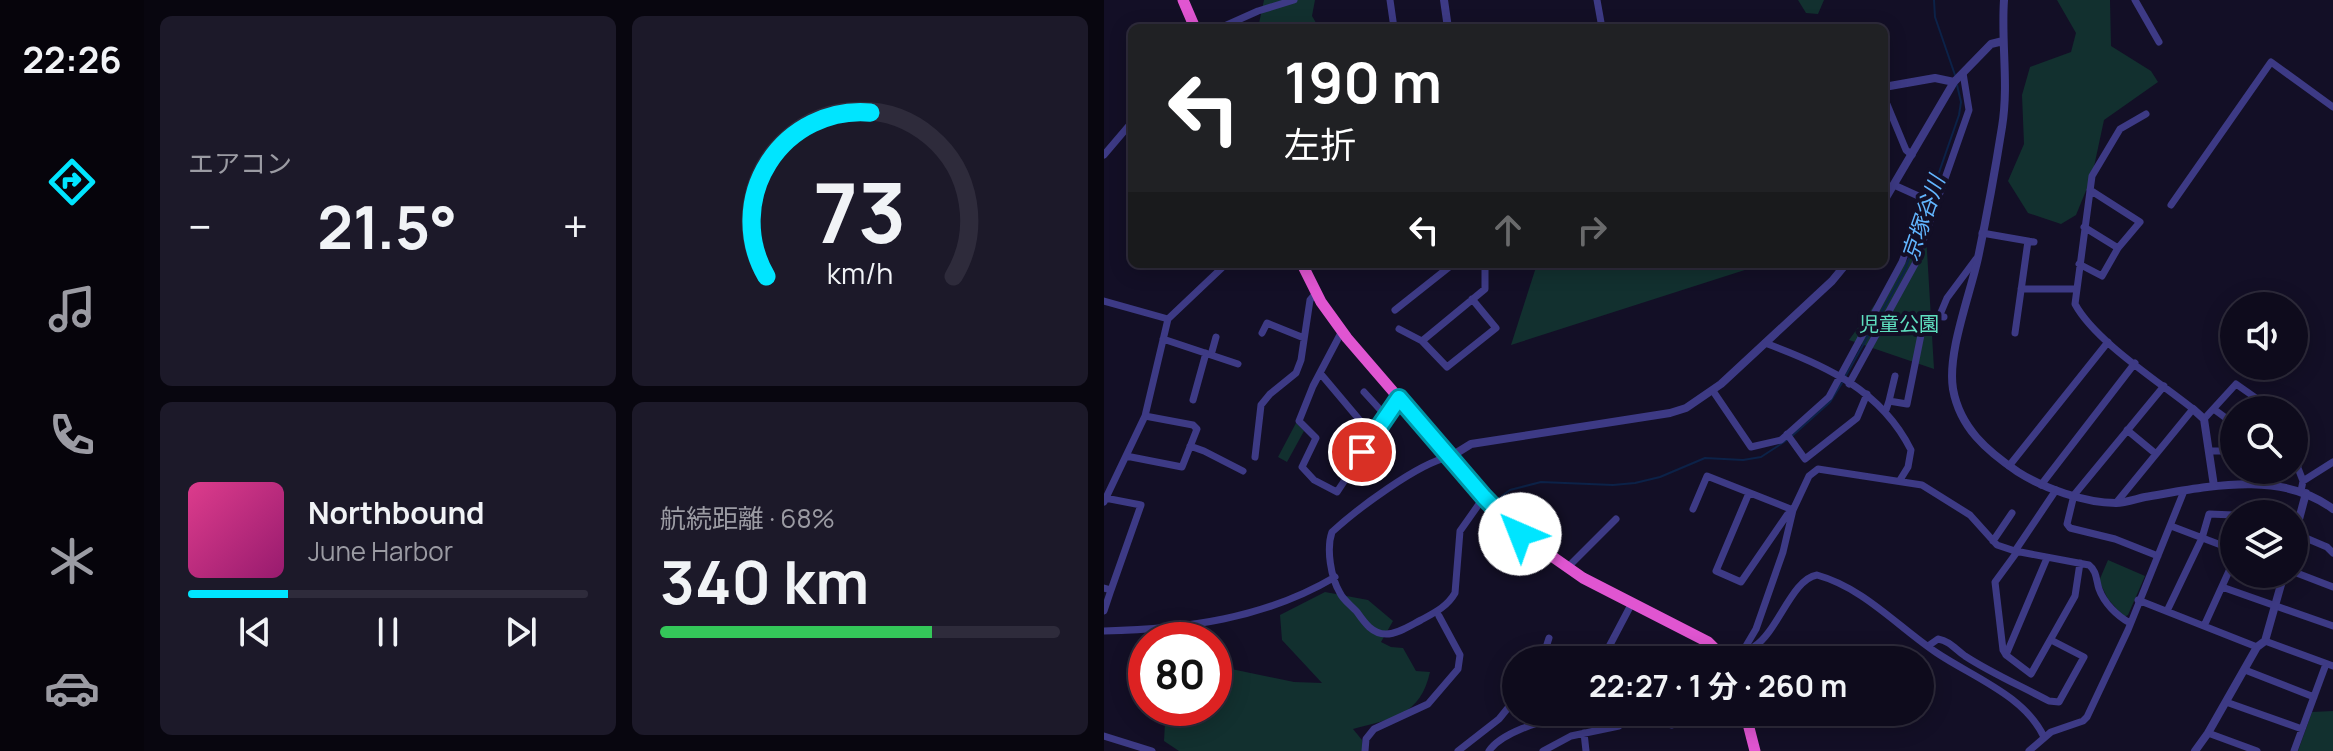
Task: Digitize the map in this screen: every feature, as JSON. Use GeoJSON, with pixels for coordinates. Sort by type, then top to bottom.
{"type":"FeatureCollection","features":[{"type":"Feature","properties":{"kind":"highway"},"geometry":{"type":"LineString","coordinates":[[1183,0],[1193,24]]}},
{"type":"Feature","properties":{"kind":"highway"},"geometry":{"type":"LineString","coordinates":[[1304,268],[1316,293],[1342,331],[1484,497],[1520,534],[1567,568],[1712,646]]}},
{"type":"Feature","properties":{"kind":"highway"},"geometry":{"type":"LineString","coordinates":[[1749,726],[1755,751]]}},
{"type":"Feature","properties":{"kind":"street"},"geometry":{"type":"LineString","coordinates":[[1258,0],[1258,11]]}},
{"type":"Feature","properties":{"kind":"street"},"geometry":{"type":"LineString","coordinates":[[1229,24],[1294,0]]}},
{"type":"Feature","properties":{"kind":"street"},"geometry":{"type":"LineString","coordinates":[[1390,0],[1393,24]]}},
{"type":"Feature","properties":{"kind":"street"},"geometry":{"type":"LineString","coordinates":[[1444,0],[1447,24]]}},
{"type":"Feature","properties":{"kind":"street"},"geometry":{"type":"LineString","coordinates":[[1597,0],[1601,24]]}},
{"type":"Feature","properties":{"kind":"street"},"geometry":{"type":"LineString","coordinates":[[2004,0],[2003,41],[2007,84],[2003,124],[1978,258],[1953,359],[1953,388],[1963,418],[1977,441],[2009,466],[2041,485],[2074,495],[2116,503],[2214,486],[2283,487],[2304,492],[2333,509]]}},
{"type":"Feature","properties":{"kind":"street"},"geometry":{"type":"LineString","coordinates":[[2135,0],[2159,42]]}},
{"type":"Feature","properties":{"kind":"street"},"geometry":{"type":"LineString","coordinates":[[1888,195],[1956,80],[1991,44],[2003,41]]}},
{"type":"Feature","properties":{"kind":"street"},"geometry":{"type":"LineString","coordinates":[[2171,205],[2271,62],[2333,107]]}},
{"type":"Feature","properties":{"kind":"street"},"geometry":{"type":"LineString","coordinates":[[1888,86],[1935,78],[1956,80]]}},
{"type":"Feature","properties":{"kind":"street"},"geometry":{"type":"LineString","coordinates":[[1713,391],[1751,447],[1781,440],[1844,381],[1915,264],[1969,110],[1956,80]]}},
{"type":"Feature","properties":{"kind":"street"},"geometry":{"type":"LineString","coordinates":[[1888,107],[1906,150],[1912,155]]}},
{"type":"Feature","properties":{"kind":"street"},"geometry":{"type":"LineString","coordinates":[[2146,114],[2120,129],[2092,176],[2075,304],[2083,318],[2108,342],[2204,419],[2214,486]]}},
{"type":"Feature","properties":{"kind":"street"},"geometry":{"type":"LineString","coordinates":[[1104,155],[1128,127]]}},
{"type":"Feature","properties":{"kind":"street"},"geometry":{"type":"LineString","coordinates":[[1844,381],[1902,262],[1925,199],[1894,185]]}},
{"type":"Feature","properties":{"kind":"street"},"geometry":{"type":"LineString","coordinates":[[2079,264],[2102,276],[2118,248],[2140,222],[2090,190]]}},
{"type":"Feature","properties":{"kind":"street"},"geometry":{"type":"LineString","coordinates":[[2084,227],[2118,248]]}},
{"type":"Feature","properties":{"kind":"street"},"geometry":{"type":"LineString","coordinates":[[1982,233],[2031,241],[2015,333]]}},
{"type":"Feature","properties":{"kind":"street"},"geometry":{"type":"LineString","coordinates":[[1889,401],[1907,404],[1925,315],[1941,317],[1947,298],[1978,258]]}},
{"type":"Feature","properties":{"kind":"street"},"geometry":{"type":"LineString","coordinates":[[1104,611],[1108,589],[1141,505],[1105,500],[1145,416],[1168,319],[1218,268]]}},
{"type":"Feature","properties":{"kind":"street"},"geometry":{"type":"LineString","coordinates":[[1395,310],[1448,268]]}},
{"type":"Feature","properties":{"kind":"street"},"geometry":{"type":"LineString","coordinates":[[1422,341],[1485,289],[1485,268]]}},
{"type":"Feature","properties":{"kind":"street"},"geometry":{"type":"LineString","coordinates":[[1484,497],[1460,531],[1455,593],[1451,600],[1439,610],[1387,634],[1376,632],[1364,623],[1340,594],[1330,566],[1332,532],[1385,492],[1435,460],[1450,457],[1471,444],[1686,408],[1713,391],[1843,268]]}},
{"type":"Feature","properties":{"kind":"street"},"geometry":{"type":"LineString","coordinates":[[2021,289],[2076,289]]}},
{"type":"Feature","properties":{"kind":"street"},"geometry":{"type":"LineString","coordinates":[[1255,457],[1261,405],[1296,373],[1310,300],[1316,293]]}},
{"type":"Feature","properties":{"kind":"street"},"geometry":{"type":"LineString","coordinates":[[1399,329],[1422,341],[1447,367],[1496,328],[1472,299]]}},
{"type":"Feature","properties":{"kind":"street"},"geometry":{"type":"LineString","coordinates":[[1104,301],[1168,319]]}},
{"type":"Feature","properties":{"kind":"street"},"geometry":{"type":"LineString","coordinates":[[1262,333],[1267,323],[1304,338]]}},
{"type":"Feature","properties":{"kind":"street"},"geometry":{"type":"LineString","coordinates":[[1342,331],[1299,421],[1316,438],[1302,467],[1314,480],[1337,492],[1399,398]]}},
{"type":"Feature","properties":{"kind":"street"},"geometry":{"type":"LineString","coordinates":[[1193,400],[1216,337]]}},
{"type":"Feature","properties":{"kind":"street"},"geometry":{"type":"LineString","coordinates":[[1163,339],[1238,364]]}},
{"type":"Feature","properties":{"kind":"street"},"geometry":{"type":"LineString","coordinates":[[2009,466],[2108,342]]}},
{"type":"Feature","properties":{"kind":"street"},"geometry":{"type":"LineString","coordinates":[[1765,343],[1812,361],[1867,394],[1886,410],[1911,450],[1908,467],[1900,480]]}},
{"type":"Feature","properties":{"kind":"street"},"geometry":{"type":"LineString","coordinates":[[2041,485],[2135,363]]}},
{"type":"Feature","properties":{"kind":"street"},"geometry":{"type":"LineString","coordinates":[[1320,373],[1373,436]]}},
{"type":"Feature","properties":{"kind":"street"},"geometry":{"type":"LineString","coordinates":[[1886,410],[1895,376]]}},
{"type":"Feature","properties":{"kind":"street"},"geometry":{"type":"LineString","coordinates":[[2226,396],[2236,384],[2253,396]]}},
{"type":"Feature","properties":{"kind":"street"},"geometry":{"type":"LineString","coordinates":[[2158,556],[2115,539],[2070,528],[2067,524],[2074,495],[2164,386]]}},
{"type":"Feature","properties":{"kind":"street"},"geometry":{"type":"LineString","coordinates":[[1364,392],[1386,416]]}},
{"type":"Feature","properties":{"kind":"street"},"geometry":{"type":"LineString","coordinates":[[1787,434],[1805,459],[1857,418],[1867,394]]}},
{"type":"Feature","properties":{"kind":"street"},"geometry":{"type":"LineString","coordinates":[[2204,419],[2220,404]]}},
{"type":"Feature","properties":{"kind":"street"},"geometry":{"type":"LineString","coordinates":[[2116,503],[2193,409]]}},
{"type":"Feature","properties":{"kind":"street"},"geometry":{"type":"LineString","coordinates":[[2215,410],[2220,414]]}},
{"type":"Feature","properties":{"kind":"street"},"geometry":{"type":"LineString","coordinates":[[1126,456],[1182,467],[1197,429],[1193,425],[1145,416]]}},
{"type":"Feature","properties":{"kind":"street"},"geometry":{"type":"LineString","coordinates":[[2127,430],[2156,454]]}},
{"type":"Feature","properties":{"kind":"street"},"geometry":{"type":"LineString","coordinates":[[1190,446],[1243,471]]}},
{"type":"Feature","properties":{"kind":"street"},"geometry":{"type":"LineString","coordinates":[[2209,451],[2220,451]]}},
{"type":"Feature","properties":{"kind":"street"},"geometry":{"type":"LineString","coordinates":[[2308,478],[2333,462]]}},
{"type":"Feature","properties":{"kind":"street"},"geometry":{"type":"LineString","coordinates":[[1746,646],[1756,629],[1783,552],[1793,510],[1809,476],[1818,469],[1922,485],[1970,515],[1993,541],[2016,552],[2092,566],[2100,593],[2118,615],[2130,623]]}},
{"type":"Feature","properties":{"kind":"street"},"geometry":{"type":"LineString","coordinates":[[1693,509],[1707,476],[1793,510]]}},
{"type":"Feature","properties":{"kind":"street"},"geometry":{"type":"LineString","coordinates":[[2302,500],[2303,484]]}},
{"type":"Feature","properties":{"kind":"street"},"geometry":{"type":"LineString","coordinates":[[2056,490],[1995,582],[2003,650],[2031,674],[2075,596],[2080,563]]}},
{"type":"Feature","properties":{"kind":"street"},"geometry":{"type":"LineString","coordinates":[[2029,751],[2044,737],[2085,719],[2112,668],[2184,491]]}},
{"type":"Feature","properties":{"kind":"street"},"geometry":{"type":"LineString","coordinates":[[1749,493],[1716,571],[1741,582],[1793,510]]}},
{"type":"Feature","properties":{"kind":"street"},"geometry":{"type":"LineString","coordinates":[[1993,541],[2012,513]]}},
{"type":"Feature","properties":{"kind":"street"},"geometry":{"type":"LineString","coordinates":[[2167,611],[2202,538],[2209,514],[2220,514]]}},
{"type":"Feature","properties":{"kind":"street"},"geometry":{"type":"LineString","coordinates":[[1567,568],[1616,519]]}},
{"type":"Feature","properties":{"kind":"street"},"geometry":{"type":"LineString","coordinates":[[2171,526],[2220,545]]}},
{"type":"Feature","properties":{"kind":"street"},"geometry":{"type":"LineString","coordinates":[[2308,540],[2327,547],[2333,553]]}},
{"type":"Feature","properties":{"kind":"street"},"geometry":{"type":"LineString","coordinates":[[2006,655],[2047,558]]}},
{"type":"Feature","properties":{"kind":"street"},"geometry":{"type":"LineString","coordinates":[[1755,646],[1804,581],[1817,575],[1871,603],[1928,646],[1938,639],[1945,640],[1963,655],[2049,701],[2059,702],[2084,657],[2051,640]]}},
{"type":"Feature","properties":{"kind":"street"},"geometry":{"type":"LineString","coordinates":[[1104,631],[1176,628],[1236,617],[1318,587],[1335,577]]}},
{"type":"Feature","properties":{"kind":"street"},"geometry":{"type":"LineString","coordinates":[[2308,577],[2333,587]]}},
{"type":"Feature","properties":{"kind":"street"},"geometry":{"type":"LineString","coordinates":[[2204,626],[2222,588]]}},
{"type":"Feature","properties":{"kind":"street"},"geometry":{"type":"LineString","coordinates":[[2225,588],[2333,626]]}},
{"type":"Feature","properties":{"kind":"street"},"geometry":{"type":"LineString","coordinates":[[2195,751],[2261,644],[2280,588]]}},
{"type":"Feature","properties":{"kind":"street"},"geometry":{"type":"LineString","coordinates":[[2138,600],[2204,626],[2330,665],[2314,697],[2294,751]]}},
{"type":"Feature","properties":{"kind":"street"},"geometry":{"type":"LineString","coordinates":[[1609,646],[1632,603]]}},
{"type":"Feature","properties":{"kind":"street"},"geometry":{"type":"LineString","coordinates":[[1365,751],[1366,739],[1374,729],[1428,704],[1458,669],[1460,655],[1439,616]]}},
{"type":"Feature","properties":{"kind":"street"},"geometry":{"type":"LineString","coordinates":[[1546,646],[1549,638]]}},
{"type":"Feature","properties":{"kind":"street"},"geometry":{"type":"LineString","coordinates":[[1934,650],[2013,701],[2036,723],[2044,737]]}},
{"type":"Feature","properties":{"kind":"street"},"geometry":{"type":"LineString","coordinates":[[2245,670],[2314,697]]}},
{"type":"Feature","properties":{"kind":"street"},"geometry":{"type":"LineString","coordinates":[[2226,702],[2302,729]]}},
{"type":"Feature","properties":{"kind":"street"},"geometry":{"type":"LineString","coordinates":[[1458,751],[1502,715]]}},
{"type":"Feature","properties":{"kind":"street"},"geometry":{"type":"LineString","coordinates":[[1489,751],[1494,743],[1535,726]]}},
{"type":"Feature","properties":{"kind":"street"},"geometry":{"type":"LineString","coordinates":[[1544,751],[1571,736],[1619,726]]}},
{"type":"Feature","properties":{"kind":"street"},"geometry":{"type":"LineString","coordinates":[[1584,733],[1586,751]]}},
{"type":"Feature","properties":{"kind":"street"},"geometry":{"type":"LineString","coordinates":[[2208,733],[2257,751]]}},
{"type":"Feature","properties":{"kind":"street"},"geometry":{"type":"LineString","coordinates":[[1104,736],[1152,751]]}},
{"type":"Feature","properties":{"kind":"street"},"geometry":{"type":"LineString","coordinates":[[1469,742],[1476,751]]}},
{"type":"Feature","properties":{"kind":"green space"},"geometry":{"type":"Polygon","coordinates":[[[1264,0],[1315,0],[1312,16],[1317,24],[1259,24],[1264,0]]]}},
{"type":"Feature","properties":{"kind":"green space"},"geometry":{"type":"Polygon","coordinates":[[[1798,0],[1824,0],[1818,14],[1806,13],[1798,0]]]}},
{"type":"Feature","properties":{"kind":"green space"},"geometry":{"type":"Polygon","coordinates":[[[2057,0],[2110,0],[2111,46],[2151,71],[2158,82],[2104,120],[2092,176],[2076,215],[2061,224],[2028,213],[2008,181],[2024,144],[2022,95],[2030,67],[2071,52],[2076,33],[2057,0]]]}},
{"type":"Feature","properties":{"kind":"green space","name":"児童公園"},"geometry":{"type":"Polygon","coordinates":[[[1926,234],[1934,369],[1849,340],[1926,234]]]}},
{"type":"Feature","properties":{"kind":"green space"},"geometry":{"type":"Polygon","coordinates":[[[1536,268],[1751,268],[1511,345],[1536,268]]]}},
{"type":"Feature","properties":{"kind":"green space"},"geometry":{"type":"Polygon","coordinates":[[[1296,423],[1304,431],[1287,462],[1278,457],[1296,423]]]}},
{"type":"Feature","properties":{"kind":"green space"},"geometry":{"type":"Polygon","coordinates":[[[2108,560],[2145,576],[2128,615],[2124,617],[2108,599],[2099,581],[2108,560]]]}},
{"type":"Feature","properties":{"kind":"green space"},"geometry":{"type":"Polygon","coordinates":[[[1325,592],[1368,600],[1393,621],[1381,642],[1403,648],[1416,671],[1430,672],[1419,698],[1403,713],[1353,729],[1362,740],[1362,751],[1179,751],[1164,741],[1165,726],[1232,726],[1232,669],[1294,682],[1322,683],[1282,640],[1280,615],[1325,592]]]}},
{"type":"Feature","properties":{"kind":"green space"},"geometry":{"type":"Polygon","coordinates":[[[2333,711],[2333,751],[2298,751],[2312,712],[2333,711]]]}},
{"type":"Feature","properties":{"kind":"waterway","name":"京塚谷川"},"geometry":{"type":"LineString","coordinates":[[1934,0],[1935,17],[1955,75]]}},
{"type":"Feature","properties":{"kind":"waterway","name":"京塚谷川"},"geometry":{"type":"LineString","coordinates":[[1845,377],[1905,270],[1959,115],[1961,102],[1957,85]]}},
{"type":"Feature","properties":{"kind":"waterway","name":"京塚谷川"},"geometry":{"type":"LineString","coordinates":[[1792,436],[1830,402],[1842,383]]}},
{"type":"Feature","properties":{"kind":"waterway","name":"京塚谷川"},"geometry":{"type":"LineString","coordinates":[[1499,498],[1510,490],[1541,482],[1635,483],[1660,477],[1705,458],[1743,460],[1761,457],[1787,440]]}},
{"type":"Feature","properties":{"kind":"route"},"geometry":{"type":"LineString","coordinates":[[1362,452],[1399,398],[1520,534]]}}]}
